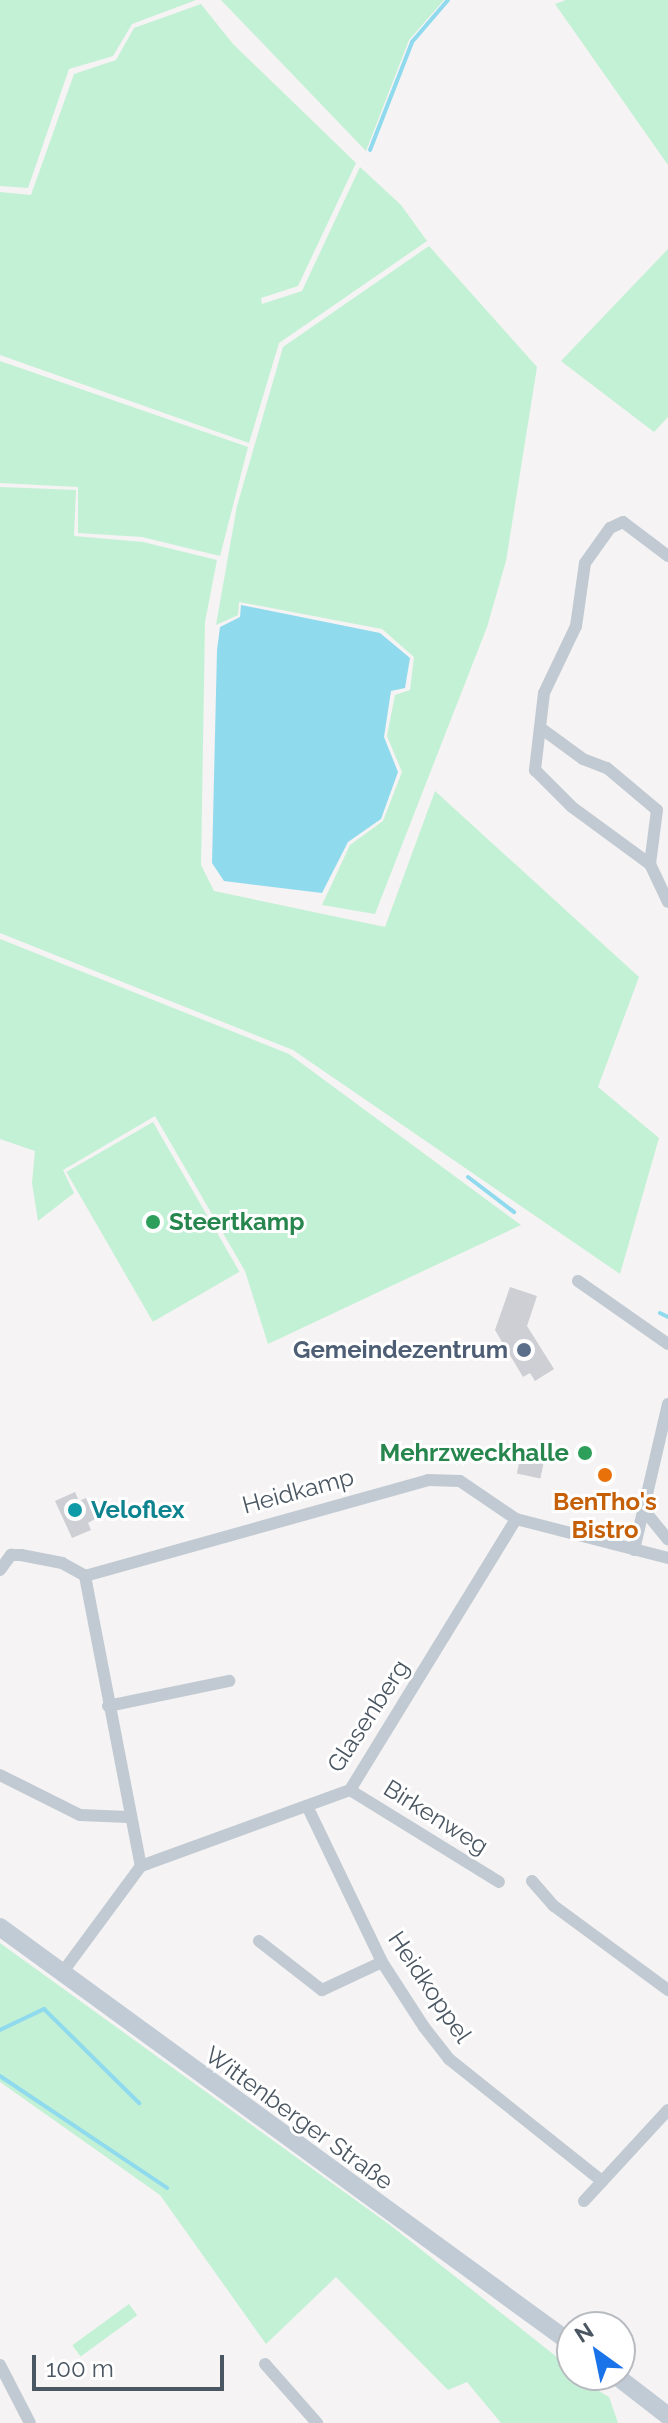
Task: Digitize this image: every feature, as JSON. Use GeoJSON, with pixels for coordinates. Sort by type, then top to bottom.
{"type":"FeatureCollection","features":[{"type":"Feature","properties":{"kind":"main road","name":"Wittenberger Straße"},"geometry":{"type":"LineString","coordinates":[[0,1927],[556,2332]]}},
{"type":"Feature","properties":{"kind":"main road"},"geometry":{"type":"LineString","coordinates":[[636,2391],[668,2416]]}},
{"type":"Feature","properties":{"kind":"street"},"geometry":{"type":"LineString","coordinates":[[668,556],[623,522],[610,528],[585,563],[576,626],[544,693],[535,770],[542,782],[650,864],[668,902]]}},
{"type":"Feature","properties":{"kind":"street"},"geometry":{"type":"LineString","coordinates":[[542,729],[583,759],[607,768],[657,810],[650,864]]}},
{"type":"Feature","properties":{"kind":"street"},"geometry":{"type":"LineString","coordinates":[[578,1281],[668,1344]]}},
{"type":"Feature","properties":{"kind":"street"},"geometry":{"type":"LineString","coordinates":[[634,1550],[668,1404]]}},
{"type":"Feature","properties":{"kind":"street","name":"Heidkamp"},"geometry":{"type":"LineString","coordinates":[[85,1576],[428,1480],[460,1481],[516,1519],[668,1558]]}},
{"type":"Feature","properties":{"kind":"street"},"geometry":{"type":"LineString","coordinates":[[644,1510],[668,1540]]}},
{"type":"Feature","properties":{"kind":"street","name":"Glasenberg"},"geometry":{"type":"LineString","coordinates":[[141,1866],[308,1808],[350,1790],[516,1519]]}},
{"type":"Feature","properties":{"kind":"street"},"geometry":{"type":"LineString","coordinates":[[0,1570],[11,1555],[21,1555],[62,1563],[85,1576],[128,1817],[141,1866],[62,1973]]}},
{"type":"Feature","properties":{"kind":"street"},"geometry":{"type":"LineString","coordinates":[[108,1706],[229,1681]]}},
{"type":"Feature","properties":{"kind":"street"},"geometry":{"type":"LineString","coordinates":[[0,1775],[80,1815],[128,1817]]}},
{"type":"Feature","properties":{"kind":"street","name":"Birkenweg"},"geometry":{"type":"LineString","coordinates":[[350,1790],[499,1882]]}},
{"type":"Feature","properties":{"kind":"street","name":"Heidkoppel"},"geometry":{"type":"LineString","coordinates":[[308,1808],[382,1962],[449,2059],[602,2181]]}},
{"type":"Feature","properties":{"kind":"street"},"geometry":{"type":"LineString","coordinates":[[532,1881],[554,1906],[668,1990]]}},
{"type":"Feature","properties":{"kind":"street"},"geometry":{"type":"LineString","coordinates":[[259,1941],[322,1990],[382,1962]]}},
{"type":"Feature","properties":{"kind":"street"},"geometry":{"type":"LineString","coordinates":[[584,2201],[668,2110]]}},
{"type":"Feature","properties":{"kind":"street"},"geometry":{"type":"LineString","coordinates":[[265,2364],[317,2423]]}},
{"type":"Feature","properties":{"kind":"street"},"geometry":{"type":"LineString","coordinates":[[1,2371],[30,2423]]}},
{"type":"Feature","properties":{"kind":"green space"},"geometry":{"type":"Polygon","coordinates":[[[0,0],[196,0],[132,24],[113,56],[69,69],[28,188],[0,186],[0,0]]]}},
{"type":"Feature","properties":{"kind":"green space"},"geometry":{"type":"Polygon","coordinates":[[[221,0],[444,0],[409,40],[366,151],[221,0]]]}},
{"type":"Feature","properties":{"kind":"green space"},"geometry":{"type":"Polygon","coordinates":[[[566,0],[668,0],[668,165],[555,4],[566,0]]]}},
{"type":"Feature","properties":{"kind":"green space"},"geometry":{"type":"Polygon","coordinates":[[[201,4],[233,44],[356,163],[298,286],[261,298],[262,304],[302,291],[360,167],[401,205],[427,241],[279,343],[249,443],[0,355],[0,192],[31,195],[74,74],[116,60],[134,28],[201,4]]]}},
{"type":"Feature","properties":{"kind":"green space"},"geometry":{"type":"Polygon","coordinates":[[[429,246],[537,367],[506,561],[487,627],[375,914],[322,905],[350,845],[383,821],[402,772],[387,736],[395,695],[410,690],[414,657],[382,629],[239,602],[238,615],[216,625],[237,506],[283,347],[429,246]]]}},
{"type":"Feature","properties":{"kind":"green space"},"geometry":{"type":"Polygon","coordinates":[[[668,249],[668,417],[654,432],[561,361],[668,249]]]}},
{"type":"Feature","properties":{"kind":"green space"},"geometry":{"type":"Polygon","coordinates":[[[0,361],[248,447],[220,556],[142,537],[78,533],[78,487],[0,483],[0,361]]]}},
{"type":"Feature","properties":{"kind":"green space"},"geometry":{"type":"Polygon","coordinates":[[[0,487],[76,490],[74,536],[143,542],[217,560],[205,622],[201,865],[214,891],[385,927],[435,791],[639,977],[598,1087],[659,1138],[620,1274],[293,1050],[0,933],[0,487]]]}},
{"type":"Feature","properties":{"kind":"green space"},"geometry":{"type":"Polygon","coordinates":[[[0,939],[289,1054],[521,1225],[268,1344],[245,1271],[155,1116],[63,1170],[74,1193],[38,1221],[32,1183],[35,1151],[0,1139],[0,939]]]}},
{"type":"Feature","properties":{"kind":"green space","name":"Steertkamp"},"geometry":{"type":"Polygon","coordinates":[[[153,1122],[240,1272],[153,1322],[66,1172],[153,1122]]]}},
{"type":"Feature","properties":{"kind":"green space"},"geometry":{"type":"Polygon","coordinates":[[[0,1943],[390,2225],[556,2356],[556,2391],[599,2391],[609,2397],[618,2423],[501,2423],[467,2382],[448,2390],[336,2277],[266,2344],[160,2195],[0,2082],[0,1943]]]}},
{"type":"Feature","properties":{"kind":"green space"},"geometry":{"type":"Polygon","coordinates":[[[129,2304],[137,2315],[81,2356],[72,2345],[129,2304]]]}},
{"type":"Feature","properties":{"kind":"water"},"geometry":{"type":"Polygon","coordinates":[[[241,605],[380,633],[410,658],[405,688],[391,691],[384,737],[398,772],[381,819],[348,842],[322,893],[224,881],[212,863],[217,650],[220,627],[240,617],[241,605]]]}},
{"type":"Feature","properties":{"kind":"building","name":"Gemeindezentrum"},"geometry":{"type":"Polygon","coordinates":[[[510,1287],[537,1296],[527,1326],[554,1369],[535,1381],[530,1373],[523,1377],[495,1330],[510,1287]]]}},
{"type":"Feature","properties":{"kind":"building"},"geometry":{"type":"Polygon","coordinates":[[[521,1454],[544,1459],[540,1479],[517,1474],[521,1454]]]}},
{"type":"Feature","properties":{"kind":"building","name":"Veloflex"},"geometry":{"type":"Polygon","coordinates":[[[75,1492],[79,1501],[86,1498],[95,1519],[88,1523],[91,1530],[72,1538],[55,1501],[75,1492]]]}},
{"type":"Feature","properties":{"kind":"waterway"},"geometry":{"type":"LineString","coordinates":[[370,150],[412,42],[448,0]]}},
{"type":"Feature","properties":{"kind":"waterway"},"geometry":{"type":"LineString","coordinates":[[468,1177],[514,1212]]}},
{"type":"Feature","properties":{"kind":"waterway"},"geometry":{"type":"LineString","coordinates":[[660,1313],[668,1317]]}},
{"type":"Feature","properties":{"kind":"waterway"},"geometry":{"type":"LineString","coordinates":[[0,2030],[44,2009],[139,2103]]}},
{"type":"Feature","properties":{"kind":"waterway"},"geometry":{"type":"LineString","coordinates":[[0,2076],[167,2188]]}},
{"type":"Feature","properties":{"kind":"place","name":"Steertkamp"},"geometry":{"type":"Point","coordinates":[153,1222]}},
{"type":"Feature","properties":{"kind":"place","name":"Gemeindezentrum"},"geometry":{"type":"Point","coordinates":[524,1350]}},
{"type":"Feature","properties":{"kind":"place","name":"Mehrzweckhalle"},"geometry":{"type":"Point","coordinates":[585,1453]}},
{"type":"Feature","properties":{"kind":"place","name":"BenTho's Bistro"},"geometry":{"type":"Point","coordinates":[605,1475]}},
{"type":"Feature","properties":{"kind":"place","name":"Veloflex"},"geometry":{"type":"Point","coordinates":[75,1510]}}]}
